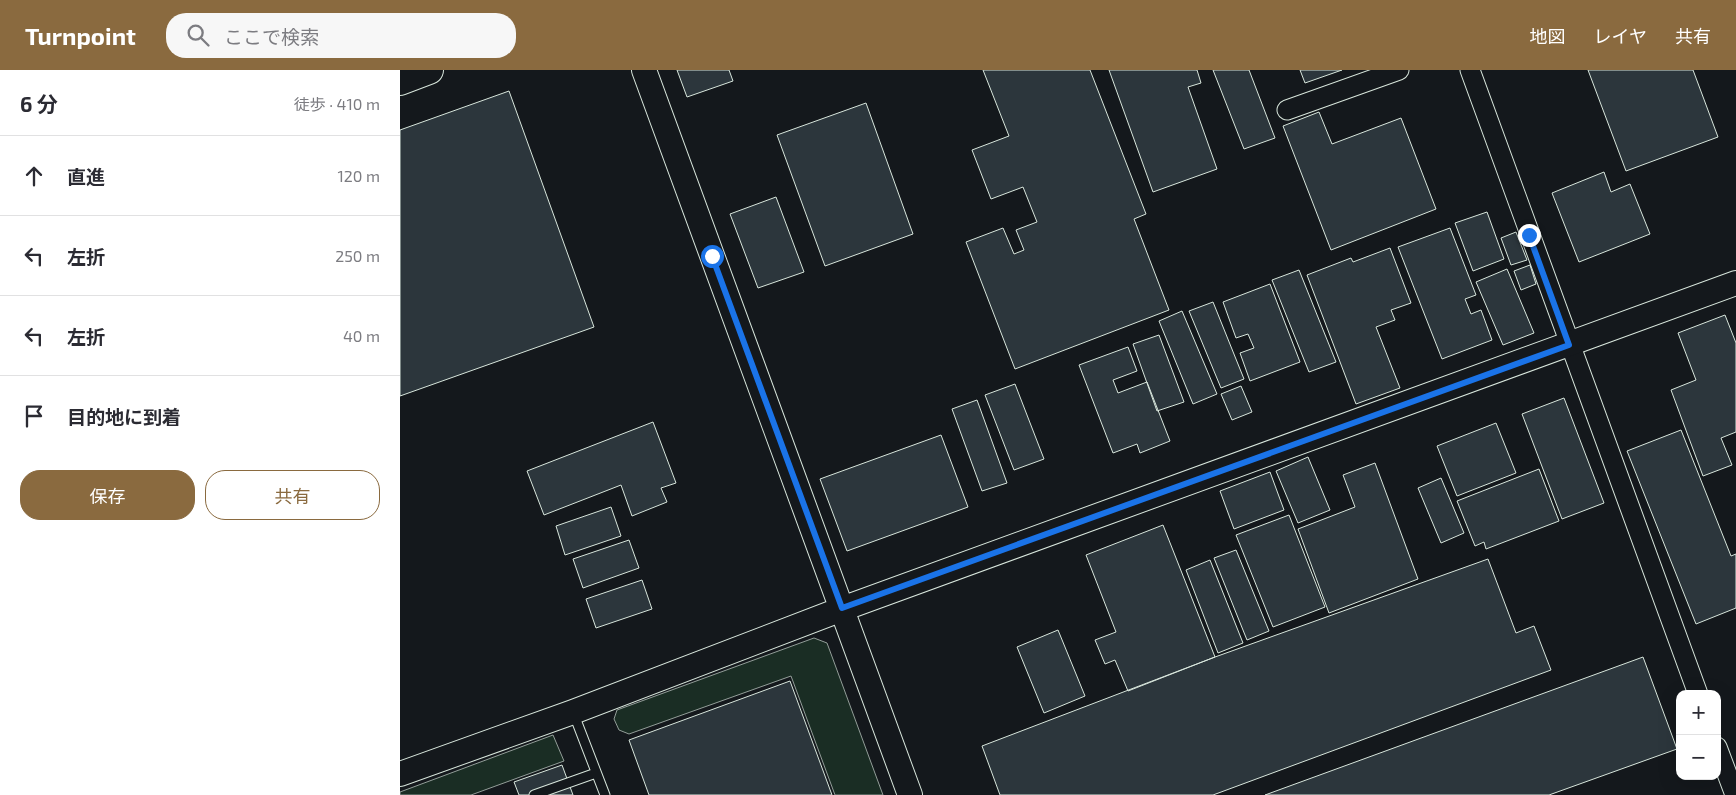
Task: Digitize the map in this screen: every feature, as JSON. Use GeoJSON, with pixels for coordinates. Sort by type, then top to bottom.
{"type":"FeatureCollection","features":[{"type":"Feature","properties":{"kind":"highway"},"geometry":{"type":"LineString","coordinates":[[400,81],[429,70]]}},
{"type":"Feature","properties":{"kind":"street"},"geometry":{"type":"LineString","coordinates":[[644,70],[910,795]]}},
{"type":"Feature","properties":{"kind":"street"},"geometry":{"type":"LineString","coordinates":[[1287,110],[1399,70]]}},
{"type":"Feature","properties":{"kind":"street"},"geometry":{"type":"LineString","coordinates":[[1470,70],[1697,690]]}},
{"type":"Feature","properties":{"kind":"street"},"geometry":{"type":"LineString","coordinates":[[400,774],[573,712],[842,608],[1736,283]]}},
{"type":"Feature","properties":{"kind":"street"},"geometry":{"type":"LineString","coordinates":[[1721,758],[1735,795]]}},
{"type":"Feature","properties":{"kind":"lane"},"geometry":{"type":"LineString","coordinates":[[573,712],[605,795]]}},
{"type":"Feature","properties":{"kind":"lane"},"geometry":{"type":"LineString","coordinates":[[534,795],[596,773]]}},
{"type":"Feature","properties":{"kind":"green space"},"geometry":{"type":"Polygon","coordinates":[[[814,638],[827,643],[883,795],[835,795],[791,676],[629,734],[619,730],[614,719],[617,710],[814,638]]]}},
{"type":"Feature","properties":{"kind":"green space"},"geometry":{"type":"Polygon","coordinates":[[[553,735],[564,761],[471,795],[400,795],[400,792],[553,735]]]}},
{"type":"Feature","properties":{"kind":"building"},"geometry":{"type":"Polygon","coordinates":[[[677,70],[729,70],[733,81],[687,97],[677,70]]]}},
{"type":"Feature","properties":{"kind":"building"},"geometry":{"type":"Polygon","coordinates":[[[983,70],[1090,70],[1146,214],[1134,219],[1169,310],[1015,369],[966,242],[1003,228],[1014,254],[1024,250],[1016,230],[1037,222],[1023,187],[991,199],[972,150],[1009,136],[983,70]]]}},
{"type":"Feature","properties":{"kind":"building"},"geometry":{"type":"Polygon","coordinates":[[[1109,70],[1197,70],[1201,83],[1188,87],[1217,169],[1153,192],[1109,70]]]}},
{"type":"Feature","properties":{"kind":"building"},"geometry":{"type":"Polygon","coordinates":[[[1213,70],[1249,70],[1275,138],[1244,149],[1213,70]]]}},
{"type":"Feature","properties":{"kind":"building"},"geometry":{"type":"Polygon","coordinates":[[[1300,70],[1342,70],[1305,83],[1300,70]]]}},
{"type":"Feature","properties":{"kind":"building"},"geometry":{"type":"Polygon","coordinates":[[[1588,70],[1693,70],[1718,137],[1626,171],[1588,70]]]}},
{"type":"Feature","properties":{"kind":"building"},"geometry":{"type":"Polygon","coordinates":[[[509,91],[594,327],[400,396],[400,130],[509,91]]]}},
{"type":"Feature","properties":{"kind":"building"},"geometry":{"type":"Polygon","coordinates":[[[866,103],[913,234],[825,266],[777,135],[866,103]]]}},
{"type":"Feature","properties":{"kind":"building"},"geometry":{"type":"Polygon","coordinates":[[[1319,112],[1332,144],[1401,118],[1436,209],[1331,250],[1283,126],[1319,112]]]}},
{"type":"Feature","properties":{"kind":"building"},"geometry":{"type":"Polygon","coordinates":[[[1604,172],[1611,192],[1630,184],[1650,234],[1579,262],[1552,193],[1604,172]]]}},
{"type":"Feature","properties":{"kind":"building"},"geometry":{"type":"Polygon","coordinates":[[[776,197],[804,272],[758,288],[730,214],[776,197]]]}},
{"type":"Feature","properties":{"kind":"building"},"geometry":{"type":"Polygon","coordinates":[[[1487,212],[1504,259],[1473,271],[1455,223],[1487,212]]]}},
{"type":"Feature","properties":{"kind":"building"},"geometry":{"type":"Polygon","coordinates":[[[1450,228],[1476,295],[1465,299],[1471,314],[1481,310],[1492,340],[1442,359],[1398,247],[1450,228]]]}},
{"type":"Feature","properties":{"kind":"building"},"geometry":{"type":"Polygon","coordinates":[[[1516,232],[1527,260],[1511,265],[1501,238],[1516,232]]]}},
{"type":"Feature","properties":{"kind":"building"},"geometry":{"type":"Polygon","coordinates":[[[1390,248],[1411,303],[1391,310],[1395,320],[1376,327],[1400,388],[1356,404],[1307,275],[1351,258],[1353,262],[1390,248]]]}},
{"type":"Feature","properties":{"kind":"building"},"geometry":{"type":"Polygon","coordinates":[[[1530,265],[1536,284],[1521,290],[1514,271],[1530,265]]]}},
{"type":"Feature","properties":{"kind":"building"},"geometry":{"type":"Polygon","coordinates":[[[1507,269],[1534,333],[1503,345],[1476,282],[1507,269]]]}},
{"type":"Feature","properties":{"kind":"building"},"geometry":{"type":"Polygon","coordinates":[[[1299,270],[1336,362],[1309,372],[1272,280],[1299,270]]]}},
{"type":"Feature","properties":{"kind":"building"},"geometry":{"type":"Polygon","coordinates":[[[1270,284],[1300,362],[1250,381],[1240,353],[1254,348],[1248,334],[1236,338],[1223,302],[1270,284]]]}},
{"type":"Feature","properties":{"kind":"building"},"geometry":{"type":"Polygon","coordinates":[[[1213,302],[1244,379],[1221,388],[1189,311],[1213,302]]]}},
{"type":"Feature","properties":{"kind":"building"},"geometry":{"type":"Polygon","coordinates":[[[1182,311],[1217,394],[1193,404],[1159,321],[1182,311]]]}},
{"type":"Feature","properties":{"kind":"building"},"geometry":{"type":"Polygon","coordinates":[[[1725,315],[1736,343],[1736,432],[1721,438],[1732,465],[1703,476],[1671,390],[1696,380],[1678,333],[1725,315]]]}},
{"type":"Feature","properties":{"kind":"building"},"geometry":{"type":"Polygon","coordinates":[[[1159,335],[1184,402],[1157,411],[1133,344],[1159,335]]]}},
{"type":"Feature","properties":{"kind":"building"},"geometry":{"type":"Polygon","coordinates":[[[1128,347],[1137,371],[1113,380],[1118,393],[1147,382],[1170,441],[1140,453],[1137,444],[1113,453],[1079,365],[1128,347]]]}},
{"type":"Feature","properties":{"kind":"building"},"geometry":{"type":"Polygon","coordinates":[[[1015,384],[1044,459],[1014,470],[985,395],[1015,384]]]}},
{"type":"Feature","properties":{"kind":"building"},"geometry":{"type":"Polygon","coordinates":[[[1241,386],[1252,412],[1232,420],[1221,394],[1241,386]]]}},
{"type":"Feature","properties":{"kind":"building"},"geometry":{"type":"Polygon","coordinates":[[[1564,398],[1604,503],[1562,519],[1522,414],[1564,398]]]}},
{"type":"Feature","properties":{"kind":"building"},"geometry":{"type":"Polygon","coordinates":[[[977,400],[1007,483],[982,491],[952,409],[977,400]]]}},
{"type":"Feature","properties":{"kind":"building"},"geometry":{"type":"Polygon","coordinates":[[[653,422],[676,483],[661,488],[667,502],[632,516],[621,485],[544,515],[527,471],[653,422]]]}},
{"type":"Feature","properties":{"kind":"building"},"geometry":{"type":"Polygon","coordinates":[[[1496,423],[1516,473],[1457,496],[1437,446],[1496,423]]]}},
{"type":"Feature","properties":{"kind":"building"},"geometry":{"type":"Polygon","coordinates":[[[1681,430],[1731,556],[1736,554],[1736,608],[1696,624],[1627,451],[1681,430]]]}},
{"type":"Feature","properties":{"kind":"building"},"geometry":{"type":"Polygon","coordinates":[[[941,435],[968,507],[847,551],[820,479],[941,435]]]}},
{"type":"Feature","properties":{"kind":"building"},"geometry":{"type":"Polygon","coordinates":[[[1308,457],[1330,510],[1298,523],[1276,471],[1308,457]]]}},
{"type":"Feature","properties":{"kind":"building"},"geometry":{"type":"Polygon","coordinates":[[[1375,463],[1418,579],[1329,613],[1298,529],[1355,507],[1343,475],[1375,463]]]}},
{"type":"Feature","properties":{"kind":"building"},"geometry":{"type":"Polygon","coordinates":[[[1539,469],[1559,521],[1486,549],[1484,542],[1475,546],[1457,501],[1539,469]]]}},
{"type":"Feature","properties":{"kind":"building"},"geometry":{"type":"Polygon","coordinates":[[[1270,472],[1284,510],[1234,529],[1220,491],[1270,472]]]}},
{"type":"Feature","properties":{"kind":"building"},"geometry":{"type":"Polygon","coordinates":[[[1441,478],[1464,533],[1441,543],[1418,488],[1441,478]]]}},
{"type":"Feature","properties":{"kind":"building"},"geometry":{"type":"Polygon","coordinates":[[[611,507],[621,536],[565,555],[556,526],[611,507]]]}},
{"type":"Feature","properties":{"kind":"building"},"geometry":{"type":"Polygon","coordinates":[[[1289,515],[1325,607],[1273,627],[1236,535],[1289,515]]]}},
{"type":"Feature","properties":{"kind":"building"},"geometry":{"type":"Polygon","coordinates":[[[1163,525],[1215,657],[1128,691],[1115,660],[1105,664],[1095,640],[1116,632],[1086,555],[1163,525]]]}},
{"type":"Feature","properties":{"kind":"building"},"geometry":{"type":"Polygon","coordinates":[[[629,540],[639,568],[583,588],[573,559],[629,540]]]}},
{"type":"Feature","properties":{"kind":"building"},"geometry":{"type":"Polygon","coordinates":[[[1236,550],[1269,631],[1247,640],[1214,558],[1236,550]]]}},
{"type":"Feature","properties":{"kind":"building"},"geometry":{"type":"Polygon","coordinates":[[[1488,559],[1516,633],[1534,626],[1551,670],[1213,795],[1000,795],[982,746],[1215,657],[1488,559]]]}},
{"type":"Feature","properties":{"kind":"building"},"geometry":{"type":"Polygon","coordinates":[[[1210,560],[1243,643],[1218,653],[1186,570],[1210,560]]]}},
{"type":"Feature","properties":{"kind":"building"},"geometry":{"type":"Polygon","coordinates":[[[642,580],[652,609],[596,628],[586,599],[642,580]]]}},
{"type":"Feature","properties":{"kind":"building"},"geometry":{"type":"Polygon","coordinates":[[[1058,630],[1085,696],[1044,713],[1017,647],[1058,630]]]}},
{"type":"Feature","properties":{"kind":"building"},"geometry":{"type":"Polygon","coordinates":[[[1643,657],[1676,746],[1676,749],[1549,795],[1265,795],[1643,657]]]}},
{"type":"Feature","properties":{"kind":"building"},"geometry":{"type":"Polygon","coordinates":[[[790,681],[832,795],[649,795],[629,740],[790,681]]]}},
{"type":"Feature","properties":{"kind":"building"},"geometry":{"type":"Polygon","coordinates":[[[562,765],[573,795],[519,795],[514,782],[562,765]]]}},
{"type":"Feature","properties":{"kind":"route"},"geometry":{"type":"LineString","coordinates":[[712,256],[842,608],[1569,345],[1529,235]]}}]}
